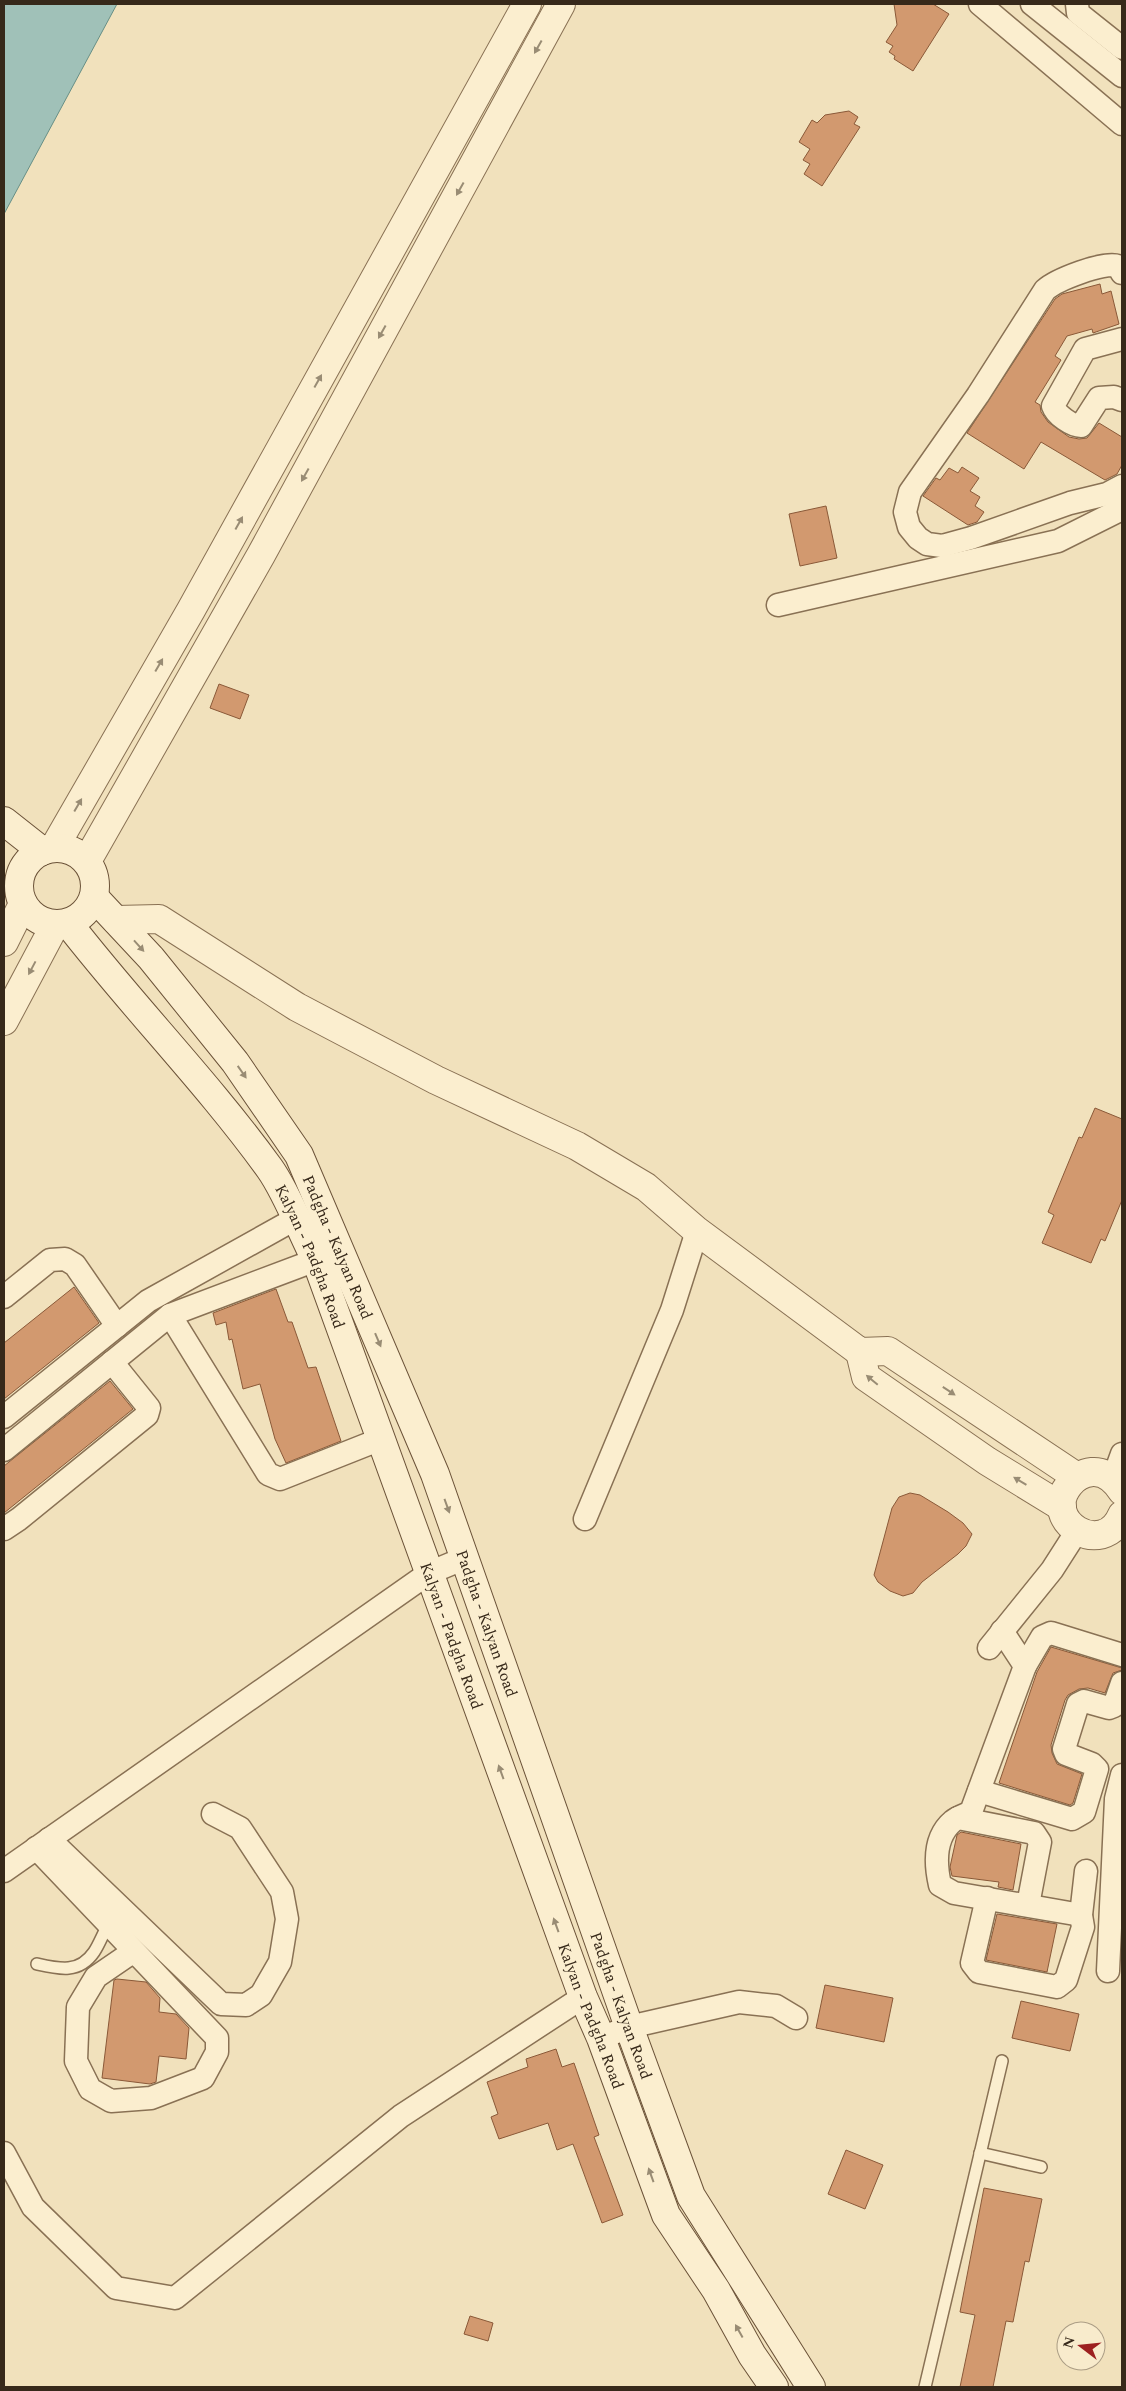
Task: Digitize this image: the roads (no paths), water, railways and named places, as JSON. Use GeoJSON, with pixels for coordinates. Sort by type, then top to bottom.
{"type":"FeatureCollection","features":[{"type":"Feature","properties":{"kind":"main road"},"geometry":{"type":"LineString","coordinates":[[48,849],[196,601],[527,4]]}},
{"type":"Feature","properties":{"kind":"main road"},"geometry":{"type":"LineString","coordinates":[[87,861],[261,555],[561,4]]}},
{"type":"Feature","properties":{"kind":"main road"},"geometry":{"type":"LineString","coordinates":[[4,820],[48,849]]}},
{"type":"Feature","properties":{"kind":"main road"},"geometry":{"type":"LineString","coordinates":[[4,942],[16,883],[31,858],[48,849],[66,848],[78,853],[87,861],[93,872],[96,884],[94,897],[80,918],[61,924],[42,922],[31,915],[16,883]]}},
{"type":"Feature","properties":{"kind":"main road","name":"Padgha - Kalyan Road"},"geometry":{"type":"LineString","coordinates":[[94,897],[151,958],[235,1062],[299,1155],[329,1258],[435,1474],[629,2027],[691,2196],[742,2276],[779,2339],[811,2387]]}},
{"type":"Feature","properties":{"kind":"main road"},"geometry":{"type":"LineString","coordinates":[[116,920],[160,919],[297,1007],[436,1080],[578,1146],[646,1187],[697,1231],[860,1352],[888,1351],[1077,1477]]}},
{"type":"Feature","properties":{"kind":"main road"},"geometry":{"type":"LineString","coordinates":[[4,1021],[61,924]]}},
{"type":"Feature","properties":{"kind":"main road","name":"Kalyan - Padgha Road"},"geometry":{"type":"LineString","coordinates":[[61,924],[202,1084],[271,1170],[295,1219],[329,1258],[381,1439],[583,1997],[601,2038],[666,2215],[716,2290],[752,2355],[774,2387]]}},
{"type":"Feature","properties":{"kind":"main road"},"geometry":{"type":"LineString","coordinates":[[860,1352],[866,1377],[987,1461],[1062,1507]]}},
{"type":"Feature","properties":{"kind":"main road"},"geometry":{"type":"LineString","coordinates":[[903,1403],[922,1373]]}},
{"type":"Feature","properties":{"kind":"main road"},"geometry":{"type":"LineString","coordinates":[[1119,1475],[1091,1472],[1077,1477],[1066,1488],[1062,1507],[1064,1516],[1086,1533],[1122,1549]]}},
{"type":"Feature","properties":{"kind":"main road"},"geometry":{"type":"LineString","coordinates":[[398,1486],[435,1474]]}},
{"type":"Feature","properties":{"kind":"main road"},"geometry":{"type":"LineString","coordinates":[[1086,1533],[1114,1528],[1122,1516]]}},
{"type":"Feature","properties":{"kind":"main road"},"geometry":{"type":"LineString","coordinates":[[666,2215],[691,2196]]}},
{"type":"Feature","properties":{"kind":"main road"},"geometry":{"type":"LineString","coordinates":[[716,2290],[742,2276]]}},
{"type":"Feature","properties":{"kind":"main road"},"geometry":{"type":"LineString","coordinates":[[752,2355],[779,2339]]}},
{"type":"Feature","properties":{"kind":"street"},"geometry":{"type":"LineString","coordinates":[[980,4],[1122,124]]}},
{"type":"Feature","properties":{"kind":"street"},"geometry":{"type":"LineString","coordinates":[[1032,4],[1122,76]]}},
{"type":"Feature","properties":{"kind":"street"},"geometry":{"type":"LineString","coordinates":[[1077,4],[1078,13],[1122,48]]}},
{"type":"Feature","properties":{"kind":"street"},"geometry":{"type":"LineString","coordinates":[[1122,273],[1118,266],[1106,264],[1056,283],[1045,290],[978,396],[910,492],[905,512],[909,527],[918,538],[927,544],[942,546],[971,538],[1070,503],[1107,494],[1122,486]]}},
{"type":"Feature","properties":{"kind":"street"},"geometry":{"type":"LineString","coordinates":[[1122,339],[1085,349],[1053,406],[1054,411],[1076,426],[1081,426],[1099,398],[1114,397],[1122,400]]}},
{"type":"Feature","properties":{"kind":"street"},"geometry":{"type":"LineString","coordinates":[[1070,503],[1078,531]]}},
{"type":"Feature","properties":{"kind":"street"},"geometry":{"type":"LineString","coordinates":[[778,605],[947,568],[1058,541],[1122,509]]}},
{"type":"Feature","properties":{"kind":"street"},"geometry":{"type":"LineString","coordinates":[[942,546],[947,568]]}},
{"type":"Feature","properties":{"kind":"street"},"geometry":{"type":"LineString","coordinates":[[4,1417],[148,1302],[295,1219]]}},
{"type":"Feature","properties":{"kind":"street"},"geometry":{"type":"LineString","coordinates":[[585,1519],[672,1310],[697,1231]]}},
{"type":"Feature","properties":{"kind":"street"},"geometry":{"type":"LineString","coordinates":[[4,1450],[170,1315],[329,1258]]}},
{"type":"Feature","properties":{"kind":"street"},"geometry":{"type":"LineString","coordinates":[[4,1297],[50,1260],[65,1259],[75,1266],[117,1326]]}},
{"type":"Feature","properties":{"kind":"street"},"geometry":{"type":"LineString","coordinates":[[170,1315],[268,1474],[280,1479],[381,1439]]}},
{"type":"Feature","properties":{"kind":"street"},"geometry":{"type":"LineString","coordinates":[[4,1529],[19,1520],[147,1415],[149,1408],[112,1362]]}},
{"type":"Feature","properties":{"kind":"street"},"geometry":{"type":"LineString","coordinates":[[1025,1666],[995,1640],[1052,1570],[1086,1533]]}},
{"type":"Feature","properties":{"kind":"street"},"geometry":{"type":"LineString","coordinates":[[4,1871],[429,1573],[465,1558]]}},
{"type":"Feature","properties":{"kind":"street"},"geometry":{"type":"LineString","coordinates":[[1081,1915],[954,1893],[940,1885],[936,1868],[939,1840],[952,1821],[971,1812],[1025,1666],[1042,1637],[1051,1633],[1122,1655]]}},
{"type":"Feature","properties":{"kind":"street"},"geometry":{"type":"LineString","coordinates":[[979,1791],[1072,1819],[1084,1812],[1097,1769],[1092,1764],[1066,1754],[1064,1749],[1078,1704],[1084,1701],[1109,1708],[1114,1706],[1122,1683]]}},
{"type":"Feature","properties":{"kind":"street"},"geometry":{"type":"LineString","coordinates":[[1108,1971],[1116,1799],[1122,1775]]}},
{"type":"Feature","properties":{"kind":"street"},"geometry":{"type":"LineString","coordinates":[[42,1844],[221,2004],[246,2005],[262,1995],[280,1962],[288,1919],[282,1892],[240,1828],[213,1814]]}},
{"type":"Feature","properties":{"kind":"street"},"geometry":{"type":"LineString","coordinates":[[958,1818],[1034,1833],[1040,1842],[1028,1905]]}},
{"type":"Feature","properties":{"kind":"street"},"geometry":{"type":"LineString","coordinates":[[42,1844],[109,1924],[216,2038],[217,2052],[203,2078],[152,2098],[111,2101],[90,2089],[76,2061],[78,2007],[96,1977],[134,1951]]}},
{"type":"Feature","properties":{"kind":"street"},"geometry":{"type":"LineString","coordinates":[[987,1898],[972,1963],[979,1972],[1056,1987],[1066,1980],[1083,1927],[1081,1915],[1086,1871]]}},
{"type":"Feature","properties":{"kind":"street"},"geometry":{"type":"LineString","coordinates":[[4,2153],[33,2206],[116,2288],[175,2298],[401,2116],[583,1997]]}},
{"type":"Feature","properties":{"kind":"street"},"geometry":{"type":"LineString","coordinates":[[601,2038],[629,2027],[739,2002],[776,2006],[796,2018]]}},
{"type":"Feature","properties":{"kind":"lane"},"geometry":{"type":"LineString","coordinates":[[37,1964],[72,1969],[83,1963],[94,1952],[109,1924]]}},
{"type":"Feature","properties":{"kind":"lane"},"geometry":{"type":"LineString","coordinates":[[925,2387],[1002,2061]]}},
{"type":"Feature","properties":{"kind":"lane"},"geometry":{"type":"LineString","coordinates":[[980,2153],[1041,2167]]}},
{"type":"Feature","properties":{"kind":"water"},"geometry":{"type":"Polygon","coordinates":[[[4,4],[117,4],[4,214],[4,4]]]}}]}
